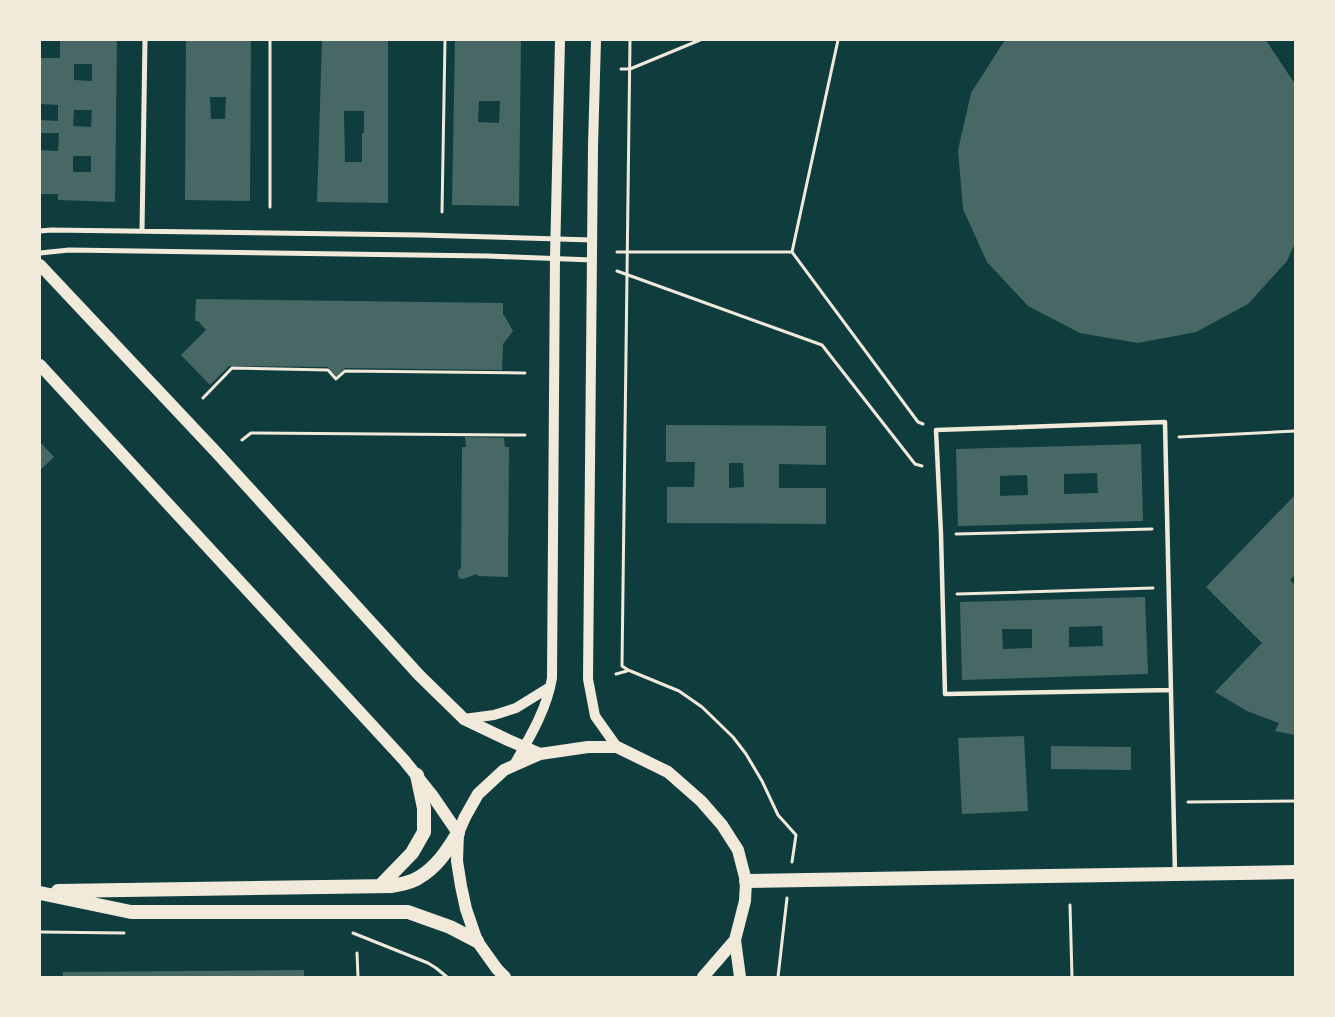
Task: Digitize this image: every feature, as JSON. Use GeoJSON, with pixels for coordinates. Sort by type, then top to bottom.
{"type":"FeatureCollection","features":[{"type":"Feature","properties":{"kind":"highway"},"geometry":{"type":"LineString","coordinates":[[380,886],[412,853],[424,832],[424,808],[417,775]]}},
{"type":"Feature","properties":{"kind":"highway"},"geometry":{"type":"LineString","coordinates":[[40,892],[392,886],[419,878],[442,858],[458,833]]}},
{"type":"Feature","properties":{"kind":"highway"},"geometry":{"type":"LineString","coordinates":[[746,881],[1295,872]]}},
{"type":"Feature","properties":{"kind":"highway"},"geometry":{"type":"LineString","coordinates":[[40,892],[131,912],[408,912],[450,927],[478,940]]}},
{"type":"Feature","properties":{"kind":"main road"},"geometry":{"type":"LineString","coordinates":[[514,765],[544,709],[552,672],[555,258],[560,40]]}},
{"type":"Feature","properties":{"kind":"main road"},"geometry":{"type":"LineString","coordinates":[[596,40],[593,146],[588,679],[595,716],[617,747]]}},
{"type":"Feature","properties":{"kind":"main road"},"geometry":{"type":"LineString","coordinates":[[40,265],[223,459],[419,675],[464,718],[540,754]]}},
{"type":"Feature","properties":{"kind":"main road"},"geometry":{"type":"LineString","coordinates":[[40,365],[417,775],[458,833]]}},
{"type":"Feature","properties":{"kind":"main road"},"geometry":{"type":"LineString","coordinates":[[464,718],[494,715],[516,708],[550,687]]}},
{"type":"Feature","properties":{"kind":"main road"},"geometry":{"type":"LineString","coordinates":[[505,977],[496,969],[478,940],[466,909],[457,861],[458,833],[478,794],[504,770],[550,751],[588,746],[617,747],[668,772],[701,801],[722,825],[738,850],[746,881],[745,901],[735,940],[740,977]]}},
{"type":"Feature","properties":{"kind":"main road"},"geometry":{"type":"LineString","coordinates":[[703,977],[735,940]]}},
{"type":"Feature","properties":{"kind":"street"},"geometry":{"type":"LineString","coordinates":[[142,230],[145,40]]}},
{"type":"Feature","properties":{"kind":"street"},"geometry":{"type":"LineString","coordinates":[[40,231],[142,230],[592,240]]}},
{"type":"Feature","properties":{"kind":"street"},"geometry":{"type":"LineString","coordinates":[[40,252],[69,250],[487,256],[592,260]]}},
{"type":"Feature","properties":{"kind":"street"},"geometry":{"type":"LineString","coordinates":[[1171,690],[945,694],[936,430],[1166,422],[1175,874]]}},
{"type":"Feature","properties":{"kind":"path"},"geometry":{"type":"LineString","coordinates":[[270,40],[270,207]]}},
{"type":"Feature","properties":{"kind":"path"},"geometry":{"type":"LineString","coordinates":[[442,212],[445,40]]}},
{"type":"Feature","properties":{"kind":"path"},"geometry":{"type":"LineString","coordinates":[[630,40],[622,666],[679,691],[702,706],[733,736],[762,781],[778,816],[796,835],[793,853]]}},
{"type":"Feature","properties":{"kind":"path"},"geometry":{"type":"LineString","coordinates":[[621,69],[630,69],[700,40]]}},
{"type":"Feature","properties":{"kind":"path"},"geometry":{"type":"LineString","coordinates":[[838,40],[792,252],[918,422],[936,430]]}},
{"type":"Feature","properties":{"kind":"path"},"geometry":{"type":"LineString","coordinates":[[617,252],[792,252]]}},
{"type":"Feature","properties":{"kind":"path"},"geometry":{"type":"LineString","coordinates":[[617,271],[822,345],[915,464],[938,469]]}},
{"type":"Feature","properties":{"kind":"path"},"geometry":{"type":"LineString","coordinates":[[203,398],[232,368],[328,370],[336,379],[345,371],[526,373]]}},
{"type":"Feature","properties":{"kind":"path"},"geometry":{"type":"LineString","coordinates":[[1166,437],[1295,431]]}},
{"type":"Feature","properties":{"kind":"path"},"geometry":{"type":"LineString","coordinates":[[242,440],[252,433],[525,435]]}},
{"type":"Feature","properties":{"kind":"path"},"geometry":{"type":"LineString","coordinates":[[941,534],[1167,528]]}},
{"type":"Feature","properties":{"kind":"path"},"geometry":{"type":"LineString","coordinates":[[942,594],[1169,588]]}},
{"type":"Feature","properties":{"kind":"path"},"geometry":{"type":"LineString","coordinates":[[616,674],[628,670]]}},
{"type":"Feature","properties":{"kind":"path"},"geometry":{"type":"LineString","coordinates":[[1174,802],[1295,801]]}},
{"type":"Feature","properties":{"kind":"path"},"geometry":{"type":"LineString","coordinates":[[778,977],[786,906]]}},
{"type":"Feature","properties":{"kind":"path"},"geometry":{"type":"LineString","coordinates":[[1070,906],[1072,977]]}},
{"type":"Feature","properties":{"kind":"path"},"geometry":{"type":"LineString","coordinates":[[40,932],[125,933]]}},
{"type":"Feature","properties":{"kind":"path"},"geometry":{"type":"LineString","coordinates":[[351,933],[428,963],[446,977]]}},
{"type":"Feature","properties":{"kind":"path"},"geometry":{"type":"LineString","coordinates":[[357,953],[358,977]]}},
{"type":"Feature","properties":{"kind":"building"},"geometry":{"type":"Polygon","coordinates":[[[60,40],[117,40],[115,202],[58,200],[58,194],[40,194],[40,150],[58,151],[59,133],[40,133],[40,120],[58,121],[58,105],[40,104],[40,58],[60,58],[60,40]],[[74,64],[74,80],[92,81],[92,64],[74,64]],[[74,110],[73,126],[91,127],[92,110],[74,110]],[[73,156],[73,172],[91,172],[91,156],[73,156]]]}},
{"type":"Feature","properties":{"kind":"building"},"geometry":{"type":"Polygon","coordinates":[[[186,40],[251,40],[250,201],[185,200],[186,40]],[[210,97],[211,119],[225,119],[226,97],[210,97]]]}},
{"type":"Feature","properties":{"kind":"building"},"geometry":{"type":"Polygon","coordinates":[[[322,40],[388,40],[388,203],[317,202],[322,40]],[[344,111],[345,162],[362,162],[364,111],[344,111]]]}},
{"type":"Feature","properties":{"kind":"building"},"geometry":{"type":"Polygon","coordinates":[[[455,40],[521,40],[519,206],[452,205],[455,40]],[[479,101],[478,122],[499,123],[500,101],[479,101]]]}},
{"type":"Feature","properties":{"kind":"building"},"geometry":{"type":"Polygon","coordinates":[[[1007,40],[1265,40],[1267,42],[1295,84],[1295,243],[1287,261],[1248,304],[1196,332],[1138,343],[1080,333],[1028,306],[987,262],[963,209],[958,150],[971,93],[1003,43],[1007,40]]]}},
{"type":"Feature","properties":{"kind":"building"},"geometry":{"type":"Polygon","coordinates":[[[196,299],[503,303],[503,315],[513,331],[503,344],[502,370],[345,368],[337,377],[328,367],[229,366],[210,385],[181,355],[206,330],[198,321],[195,321],[196,299]]]}},
{"type":"Feature","properties":{"kind":"building"},"geometry":{"type":"Polygon","coordinates":[[[666,425],[826,426],[826,465],[779,464],[779,488],[826,488],[826,524],[667,523],[667,487],[694,487],[695,462],[666,462],[666,425]],[[729,463],[729,488],[744,487],[743,463],[729,463]]]}},
{"type":"Feature","properties":{"kind":"building"},"geometry":{"type":"Polygon","coordinates":[[[465,437],[504,438],[505,447],[509,447],[508,577],[478,576],[477,574],[463,579],[459,578],[458,575],[458,571],[461,568],[462,447],[466,447],[465,437]]]}},
{"type":"Feature","properties":{"kind":"building"},"geometry":{"type":"Polygon","coordinates":[[[40,442],[54,457],[40,470],[40,442]]]}},
{"type":"Feature","properties":{"kind":"building"},"geometry":{"type":"Polygon","coordinates":[[[1141,444],[1143,521],[958,526],[956,449],[1141,444]],[[1097,473],[1064,474],[1064,494],[1098,493],[1097,473]],[[1027,475],[1000,476],[1000,496],[1028,495],[1027,475]]]}},
{"type":"Feature","properties":{"kind":"building"},"geometry":{"type":"Polygon","coordinates":[[[1295,495],[1295,575],[1290,580],[1295,585],[1295,735],[1275,731],[1279,723],[1247,711],[1215,692],[1262,643],[1206,587],[1295,495]]]}},
{"type":"Feature","properties":{"kind":"building"},"geometry":{"type":"Polygon","coordinates":[[[1145,597],[1148,674],[962,680],[960,602],[1145,597]],[[1102,626],[1069,627],[1069,647],[1103,646],[1102,626]],[[1002,629],[1003,649],[1032,648],[1032,629],[1002,629]]]}},
{"type":"Feature","properties":{"kind":"building"},"geometry":{"type":"Polygon","coordinates":[[[1024,736],[1028,811],[962,814],[958,738],[1024,736]]]}},
{"type":"Feature","properties":{"kind":"building"},"geometry":{"type":"Polygon","coordinates":[[[1051,746],[1131,747],[1131,770],[1051,769],[1051,746]]]}},
{"type":"Feature","properties":{"kind":"building"},"geometry":{"type":"Polygon","coordinates":[[[304,970],[304,977],[63,977],[63,972],[304,970]]]}}]}
